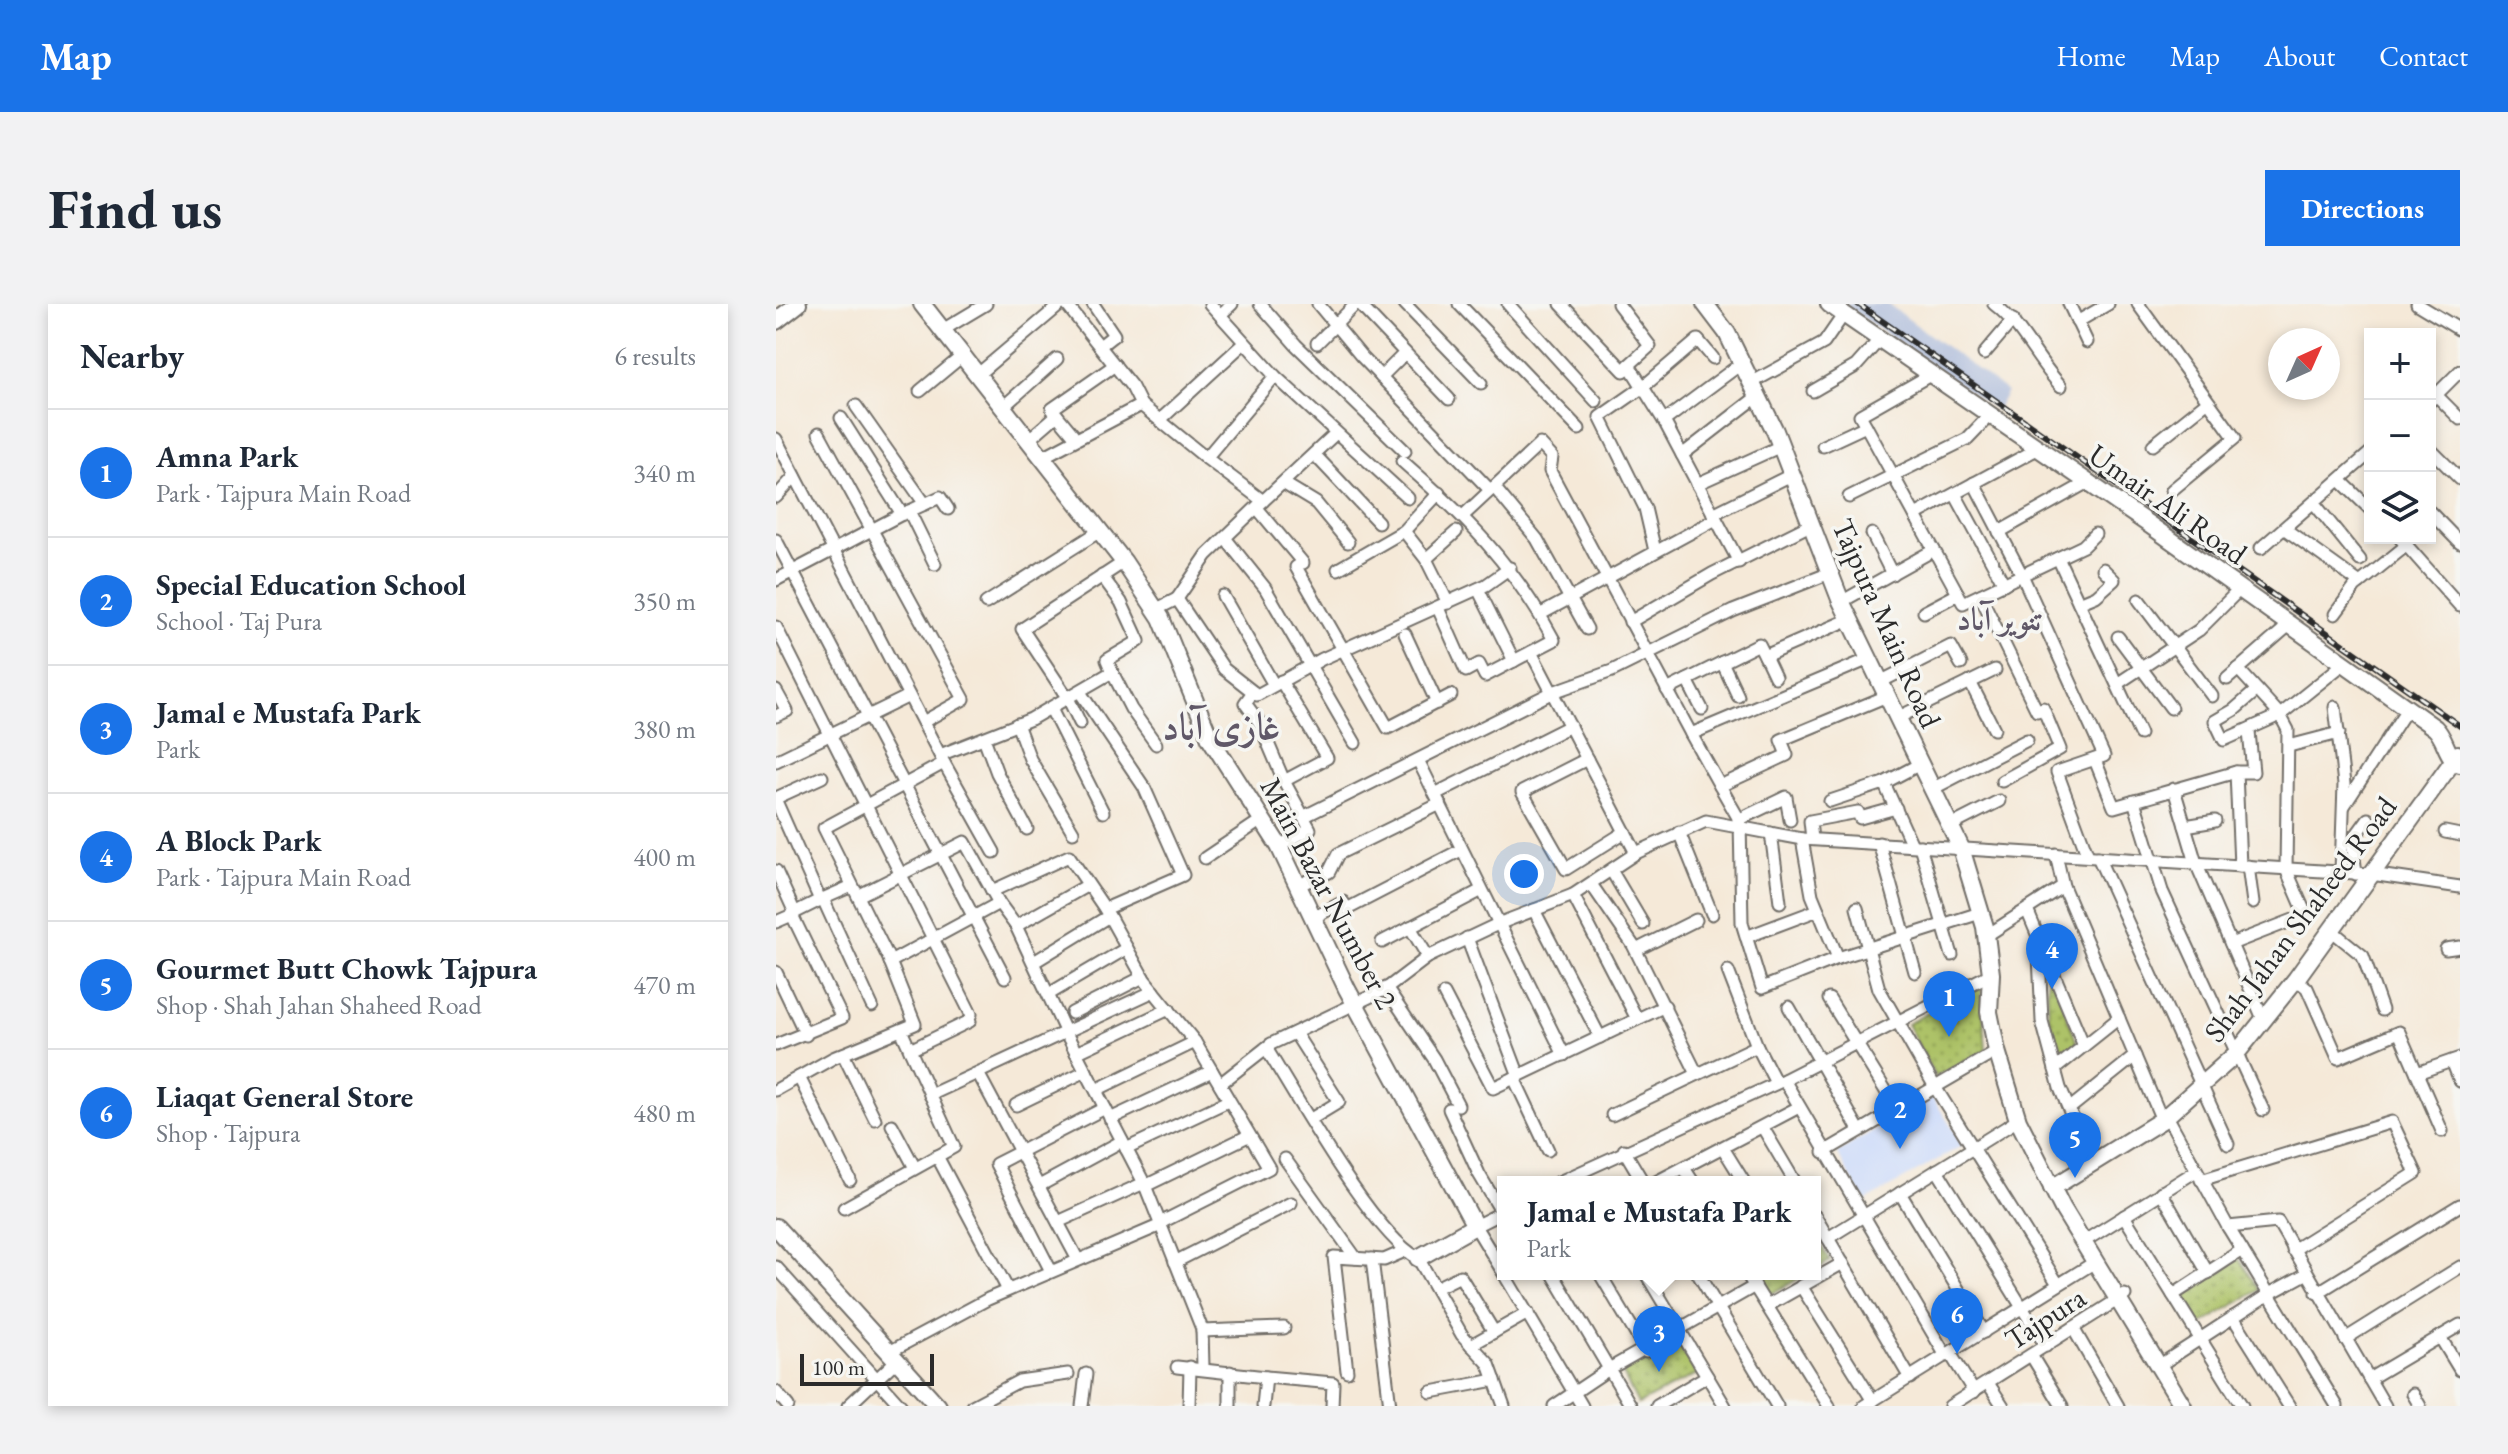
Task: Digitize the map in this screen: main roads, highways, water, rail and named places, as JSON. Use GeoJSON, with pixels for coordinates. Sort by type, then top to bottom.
{"type":"FeatureCollection","features":[{"type":"Feature","properties":{"kind":"railway"},"geometry":{"type":"LineString","coordinates":[[1858,304],[2460,726]]}},
{"type":"Feature","properties":{"kind":"place","name":"A Block Park"},"geometry":{"type":"Point","coordinates":[2052,989]}},
{"type":"Feature","properties":{"kind":"place","name":"Amna Park"},"geometry":{"type":"Point","coordinates":[1949,1037]}},
{"type":"Feature","properties":{"kind":"place","name":"Special Education School"},"geometry":{"type":"Point","coordinates":[1900,1149]}},
{"type":"Feature","properties":{"kind":"place","name":"Gourmet Butt Chowk Tajpura"},"geometry":{"type":"Point","coordinates":[2075,1178]}},
{"type":"Feature","properties":{"kind":"place","name":"Liaqat General Store"},"geometry":{"type":"Point","coordinates":[1957,1354]}},
{"type":"Feature","properties":{"kind":"place","name":"Jamal e Mustafa Park"},"geometry":{"type":"Point","coordinates":[1659,1372]}},
{"type":"Feature","properties":{"kind":"district","name":"تنویر آباد"},"geometry":{"type":"Point","coordinates":[2000,619]}},
{"type":"Feature","properties":{"kind":"district","name":"غازى آباد"},"geometry":{"type":"Point","coordinates":[1221,725]}}]}
